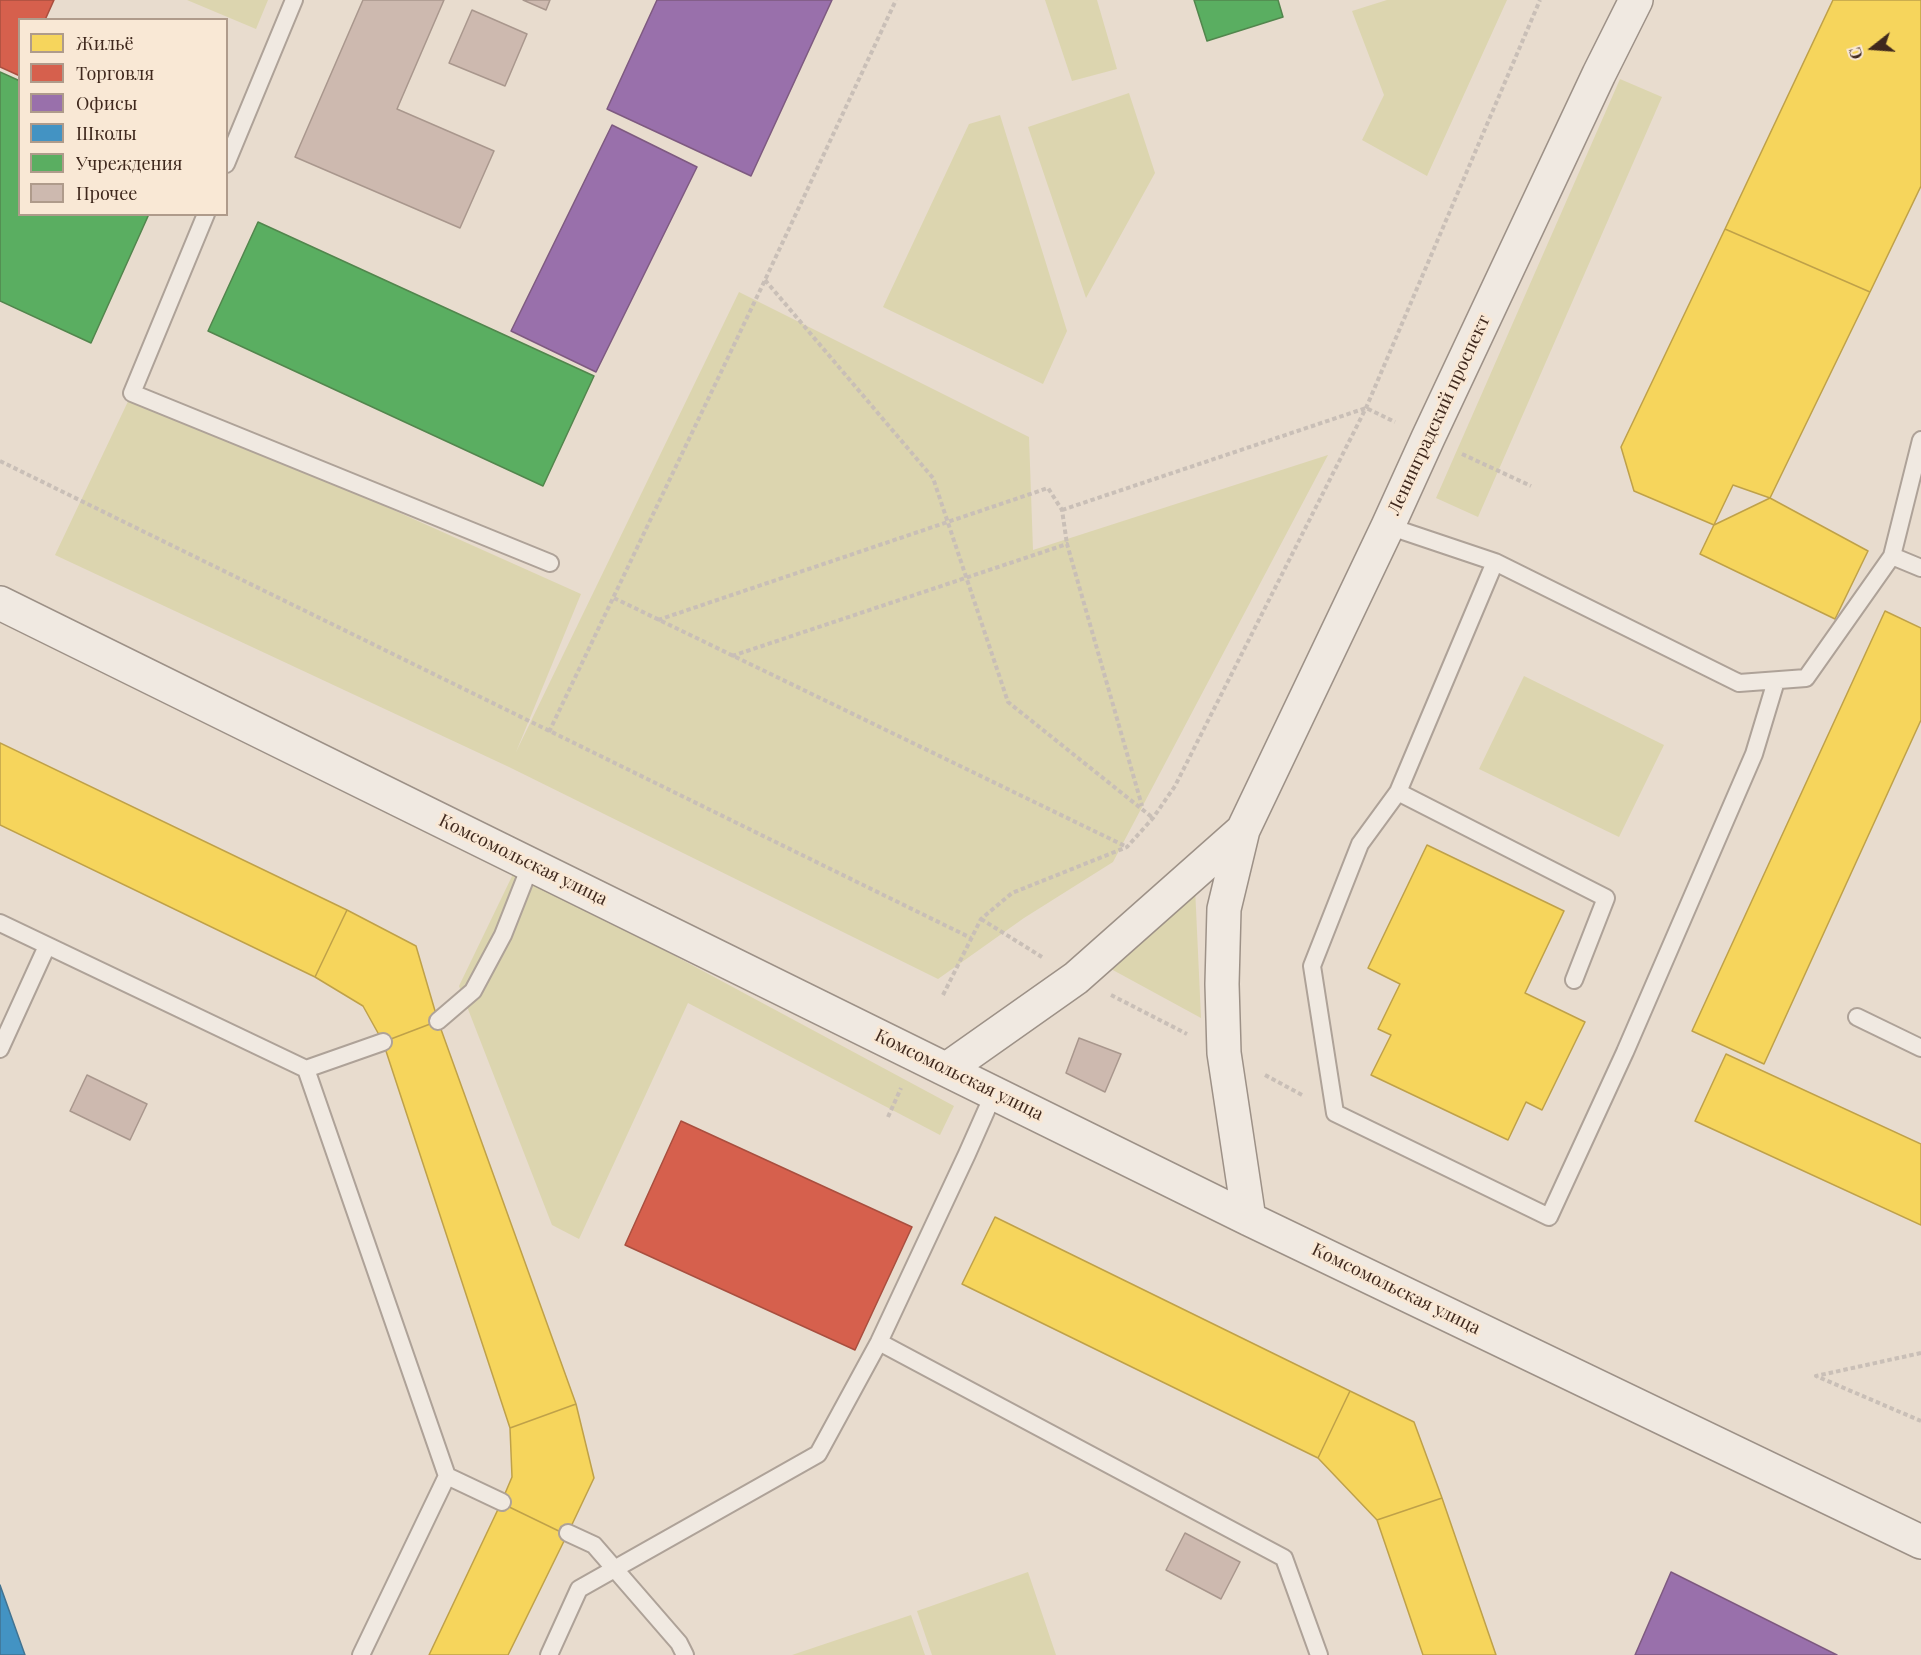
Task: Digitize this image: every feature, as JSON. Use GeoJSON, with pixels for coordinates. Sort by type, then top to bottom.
{"type":"FeatureCollection","features":[{"type":"Feature","properties":{"kind":"street","name":"Ленинградский проспект"},"geometry":{"type":"LineString","coordinates":[[1243,830],[1636,0]]}},
{"type":"Feature","properties":{"kind":"street","name":"Комсомольская улица"},"geometry":{"type":"LineString","coordinates":[[0,603],[1249,1219],[1921,1542]]}},
{"type":"Feature","properties":{"kind":"street"},"geometry":{"type":"LineString","coordinates":[[947,1069],[1076,978],[1243,830]]}},
{"type":"Feature","properties":{"kind":"street"},"geometry":{"type":"LineString","coordinates":[[1243,830],[1224,909],[1222,984],[1224,1053],[1249,1219]]}},
{"type":"Feature","properties":{"kind":"lane"},"geometry":{"type":"LineString","coordinates":[[228,159],[294,0]]}},
{"type":"Feature","properties":{"kind":"lane"},"geometry":{"type":"LineString","coordinates":[[205,216],[132,393],[550,563]]}},
{"type":"Feature","properties":{"kind":"lane"},"geometry":{"type":"LineString","coordinates":[[1388,526],[1495,562],[1739,683],[1806,678],[1892,556],[1921,440]]}},
{"type":"Feature","properties":{"kind":"lane"},"geometry":{"type":"LineString","coordinates":[[1892,556],[1921,568]]}},
{"type":"Feature","properties":{"kind":"lane"},"geometry":{"type":"LineString","coordinates":[[1495,562],[1398,792],[1360,844],[1312,966],[1335,1113],[1550,1217],[1625,1052],[1754,754],[1776,681]]}},
{"type":"Feature","properties":{"kind":"lane"},"geometry":{"type":"LineString","coordinates":[[1398,792],[1606,898],[1574,980]]}},
{"type":"Feature","properties":{"kind":"lane"},"geometry":{"type":"LineString","coordinates":[[438,1021],[473,991],[503,935],[531,864]]}},
{"type":"Feature","properties":{"kind":"lane"},"geometry":{"type":"LineString","coordinates":[[0,923],[306,1069],[384,1042]]}},
{"type":"Feature","properties":{"kind":"lane"},"geometry":{"type":"LineString","coordinates":[[0,1049],[47,946]]}},
{"type":"Feature","properties":{"kind":"lane"},"geometry":{"type":"LineString","coordinates":[[1857,1017],[1921,1048]]}},
{"type":"Feature","properties":{"kind":"lane"},"geometry":{"type":"LineString","coordinates":[[306,1069],[447,1476],[361,1655]]}},
{"type":"Feature","properties":{"kind":"lane"},"geometry":{"type":"LineString","coordinates":[[549,1655],[579,1590],[818,1454],[879,1342],[994,1093]]}},
{"type":"Feature","properties":{"kind":"lane"},"geometry":{"type":"LineString","coordinates":[[879,1342],[1284,1558],[1319,1655]]}},
{"type":"Feature","properties":{"kind":"lane"},"geometry":{"type":"LineString","coordinates":[[447,1476],[502,1502]]}},
{"type":"Feature","properties":{"kind":"lane"},"geometry":{"type":"LineString","coordinates":[[568,1533],[594,1545],[679,1643],[685,1655]]}},
{"type":"Feature","properties":{"kind":"path"},"geometry":{"type":"LineString","coordinates":[[549,732],[896,0]]}},
{"type":"Feature","properties":{"kind":"path"},"geometry":{"type":"LineString","coordinates":[[943,995],[981,920],[1012,893],[1127,847],[1153,818],[1174,786],[1366,408],[1539,0]]}},
{"type":"Feature","properties":{"kind":"path"},"geometry":{"type":"LineString","coordinates":[[765,280],[933,478],[1008,702],[1153,818]]}},
{"type":"Feature","properties":{"kind":"path"},"geometry":{"type":"LineString","coordinates":[[1062,510],[1366,408]]}},
{"type":"Feature","properties":{"kind":"path"},"geometry":{"type":"LineString","coordinates":[[1428,438],[1531,486]]}},
{"type":"Feature","properties":{"kind":"path"},"geometry":{"type":"LineString","coordinates":[[0,461],[971,938]]}},
{"type":"Feature","properties":{"kind":"path"},"geometry":{"type":"LineString","coordinates":[[658,620],[1048,488],[1062,510],[1067,544],[1143,808]]}},
{"type":"Feature","properties":{"kind":"path"},"geometry":{"type":"LineString","coordinates":[[732,656],[1067,544]]}},
{"type":"Feature","properties":{"kind":"path"},"geometry":{"type":"LineString","coordinates":[[614,598],[1127,847]]}},
{"type":"Feature","properties":{"kind":"path"},"geometry":{"type":"LineString","coordinates":[[981,920],[1076,978],[1224,1053],[1335,1113]]}},
{"type":"Feature","properties":{"kind":"path"},"geometry":{"type":"LineString","coordinates":[[888,1118],[904,1082]]}},
{"type":"Feature","properties":{"kind":"path"},"geometry":{"type":"LineString","coordinates":[[1921,1353],[1816,1376],[1921,1421]]}},
{"type":"Feature","properties":{"kind":"shaded area"},"geometry":{"type":"Polygon","coordinates":[[[187,0],[268,0],[256,29],[187,0]]]}},
{"type":"Feature","properties":{"kind":"shaded area"},"geometry":{"type":"Polygon","coordinates":[[[1045,0],[1097,0],[1117,69],[1072,81],[1045,0]]]}},
{"type":"Feature","properties":{"kind":"shaded area"},"geometry":{"type":"Polygon","coordinates":[[[1387,0],[1507,0],[1427,176],[1362,140],[1384,95],[1352,11],[1387,0]]]}},
{"type":"Feature","properties":{"kind":"shaded area"},"geometry":{"type":"Polygon","coordinates":[[[1620,79],[1662,97],[1478,517],[1436,498],[1620,79]]]}},
{"type":"Feature","properties":{"kind":"shaded area"},"geometry":{"type":"Polygon","coordinates":[[[1129,93],[1155,173],[1086,298],[1028,127],[1129,93]]]}},
{"type":"Feature","properties":{"kind":"shaded area"},"geometry":{"type":"Polygon","coordinates":[[[1000,115],[1067,331],[1043,384],[883,307],[969,124],[1000,115]]]}},
{"type":"Feature","properties":{"kind":"shaded area"},"geometry":{"type":"Polygon","coordinates":[[[739,292],[1029,437],[1033,550],[1328,455],[1113,862],[1024,918],[938,979],[509,767],[55,555],[132,393],[581,594],[516,752],[739,292]]]}},
{"type":"Feature","properties":{"kind":"shaded area"},"geometry":{"type":"Polygon","coordinates":[[[1524,676],[1664,745],[1619,837],[1479,769],[1524,676]]]}},
{"type":"Feature","properties":{"kind":"shaded area"},"geometry":{"type":"Polygon","coordinates":[[[515,870],[954,1106],[940,1135],[688,1003],[579,1239],[552,1225],[459,986],[515,870]]]}},
{"type":"Feature","properties":{"kind":"shaded area"},"geometry":{"type":"Polygon","coordinates":[[[1195,887],[1201,1018],[1100,963],[1195,887]]]}},
{"type":"Feature","properties":{"kind":"shaded area"},"geometry":{"type":"Polygon","coordinates":[[[1028,1572],[1056,1655],[932,1655],[917,1611],[1028,1572]]]}},
{"type":"Feature","properties":{"kind":"shaded area"},"geometry":{"type":"Polygon","coordinates":[[[911,1615],[925,1655],[792,1655],[911,1615]]]}},
{"type":"Feature","properties":{"kind":"building: Жильё"},"geometry":{"type":"Polygon","coordinates":[[[1833,0],[1921,0],[1921,186],[1870,292],[1725,229],[1833,0]]]}},
{"type":"Feature","properties":{"kind":"building: Жильё"},"geometry":{"type":"Polygon","coordinates":[[[1725,229],[1870,292],[1770,498],[1714,525],[1634,491],[1621,447],[1725,229]]]}},
{"type":"Feature","properties":{"kind":"building: Жильё"},"geometry":{"type":"Polygon","coordinates":[[[1733,485],[1770,498],[1868,551],[1835,619],[1700,554],[1733,485]]]}},
{"type":"Feature","properties":{"kind":"building: Жильё"},"geometry":{"type":"Polygon","coordinates":[[[1885,611],[1921,628],[1921,720],[1764,1064],[1692,1031],[1885,611]]]}},
{"type":"Feature","properties":{"kind":"building: Жильё"},"geometry":{"type":"Polygon","coordinates":[[[0,743],[347,910],[315,977],[0,825],[0,743]]]}},
{"type":"Feature","properties":{"kind":"building: Жильё"},"geometry":{"type":"Polygon","coordinates":[[[1427,845],[1564,911],[1525,993],[1585,1022],[1542,1110],[1526,1102],[1508,1140],[1371,1075],[1391,1035],[1378,1029],[1400,984],[1368,968],[1427,845]]]}},
{"type":"Feature","properties":{"kind":"building: Жильё"},"geometry":{"type":"Polygon","coordinates":[[[347,910],[416,946],[438,1021],[383,1042],[363,1006],[315,977],[347,910]]]}},
{"type":"Feature","properties":{"kind":"building: Жильё"},"geometry":{"type":"Polygon","coordinates":[[[438,1021],[576,1404],[510,1428],[383,1042],[438,1021]]]}},
{"type":"Feature","properties":{"kind":"building: Жильё"},"geometry":{"type":"Polygon","coordinates":[[[1726,1054],[1921,1144],[1921,1225],[1695,1121],[1726,1054]]]}},
{"type":"Feature","properties":{"kind":"building: Жильё"},"geometry":{"type":"Polygon","coordinates":[[[995,1217],[1350,1391],[1318,1458],[962,1284],[995,1217]]]}},
{"type":"Feature","properties":{"kind":"building: Жильё"},"geometry":{"type":"Polygon","coordinates":[[[1350,1391],[1414,1422],[1442,1498],[1377,1520],[1318,1458],[1350,1391]]]}},
{"type":"Feature","properties":{"kind":"building: Жильё"},"geometry":{"type":"Polygon","coordinates":[[[576,1404],[594,1478],[567,1535],[501,1503],[512,1477],[510,1428],[576,1404]]]}},
{"type":"Feature","properties":{"kind":"building: Жильё"},"geometry":{"type":"Polygon","coordinates":[[[1442,1498],[1496,1655],[1423,1655],[1377,1520],[1442,1498]]]}},
{"type":"Feature","properties":{"kind":"building: Жильё"},"geometry":{"type":"Polygon","coordinates":[[[501,1503],[567,1535],[508,1655],[429,1655],[501,1503]]]}},
{"type":"Feature","properties":{"kind":"building: Торговля"},"geometry":{"type":"Polygon","coordinates":[[[0,0],[54,0],[46,18],[18,18],[18,75],[0,67],[0,0]]]}},
{"type":"Feature","properties":{"kind":"building: Торговля"},"geometry":{"type":"Polygon","coordinates":[[[681,1121],[912,1227],[855,1350],[625,1245],[681,1121]]]}},
{"type":"Feature","properties":{"kind":"building: Офисы"},"geometry":{"type":"Polygon","coordinates":[[[657,0],[832,0],[751,176],[607,109],[657,0]]]}},
{"type":"Feature","properties":{"kind":"building: Офисы"},"geometry":{"type":"Polygon","coordinates":[[[612,125],[697,167],[596,372],[511,331],[612,125]]]}},
{"type":"Feature","properties":{"kind":"building: Офисы"},"geometry":{"type":"Polygon","coordinates":[[[1671,1572],[1837,1655],[1635,1655],[1671,1572]]]}},
{"type":"Feature","properties":{"kind":"building: Школы"},"geometry":{"type":"Polygon","coordinates":[[[0,1585],[25,1655],[0,1655],[0,1585]]]}},
{"type":"Feature","properties":{"kind":"building: Учреждения"},"geometry":{"type":"Polygon","coordinates":[[[1194,0],[1278,0],[1283,17],[1207,41],[1194,0]]]}},
{"type":"Feature","properties":{"kind":"building: Учреждения"},"geometry":{"type":"Polygon","coordinates":[[[0,72],[18,80],[18,216],[148,216],[91,343],[0,301],[0,72]]]}},
{"type":"Feature","properties":{"kind":"building: Учреждения"},"geometry":{"type":"Polygon","coordinates":[[[258,222],[594,376],[543,486],[208,331],[258,222]]]}},
{"type":"Feature","properties":{"kind":"building: Прочее"},"geometry":{"type":"Polygon","coordinates":[[[363,0],[444,0],[397,109],[494,151],[460,228],[295,157],[363,0]]]}},
{"type":"Feature","properties":{"kind":"building: Прочее"},"geometry":{"type":"Polygon","coordinates":[[[523,0],[550,0],[546,10],[523,0]]]}},
{"type":"Feature","properties":{"kind":"building: Прочее"},"geometry":{"type":"Polygon","coordinates":[[[472,10],[527,34],[505,86],[449,63],[472,10]]]}},
{"type":"Feature","properties":{"kind":"building: Прочее"},"geometry":{"type":"Polygon","coordinates":[[[1079,1038],[1121,1054],[1105,1092],[1066,1073],[1079,1038]]]}},
{"type":"Feature","properties":{"kind":"building: Прочее"},"geometry":{"type":"Polygon","coordinates":[[[87,1075],[147,1104],[130,1140],[70,1111],[87,1075]]]}},
{"type":"Feature","properties":{"kind":"building: Прочее"},"geometry":{"type":"Polygon","coordinates":[[[1185,1533],[1240,1562],[1221,1599],[1166,1570],[1185,1533]]]}}]}
